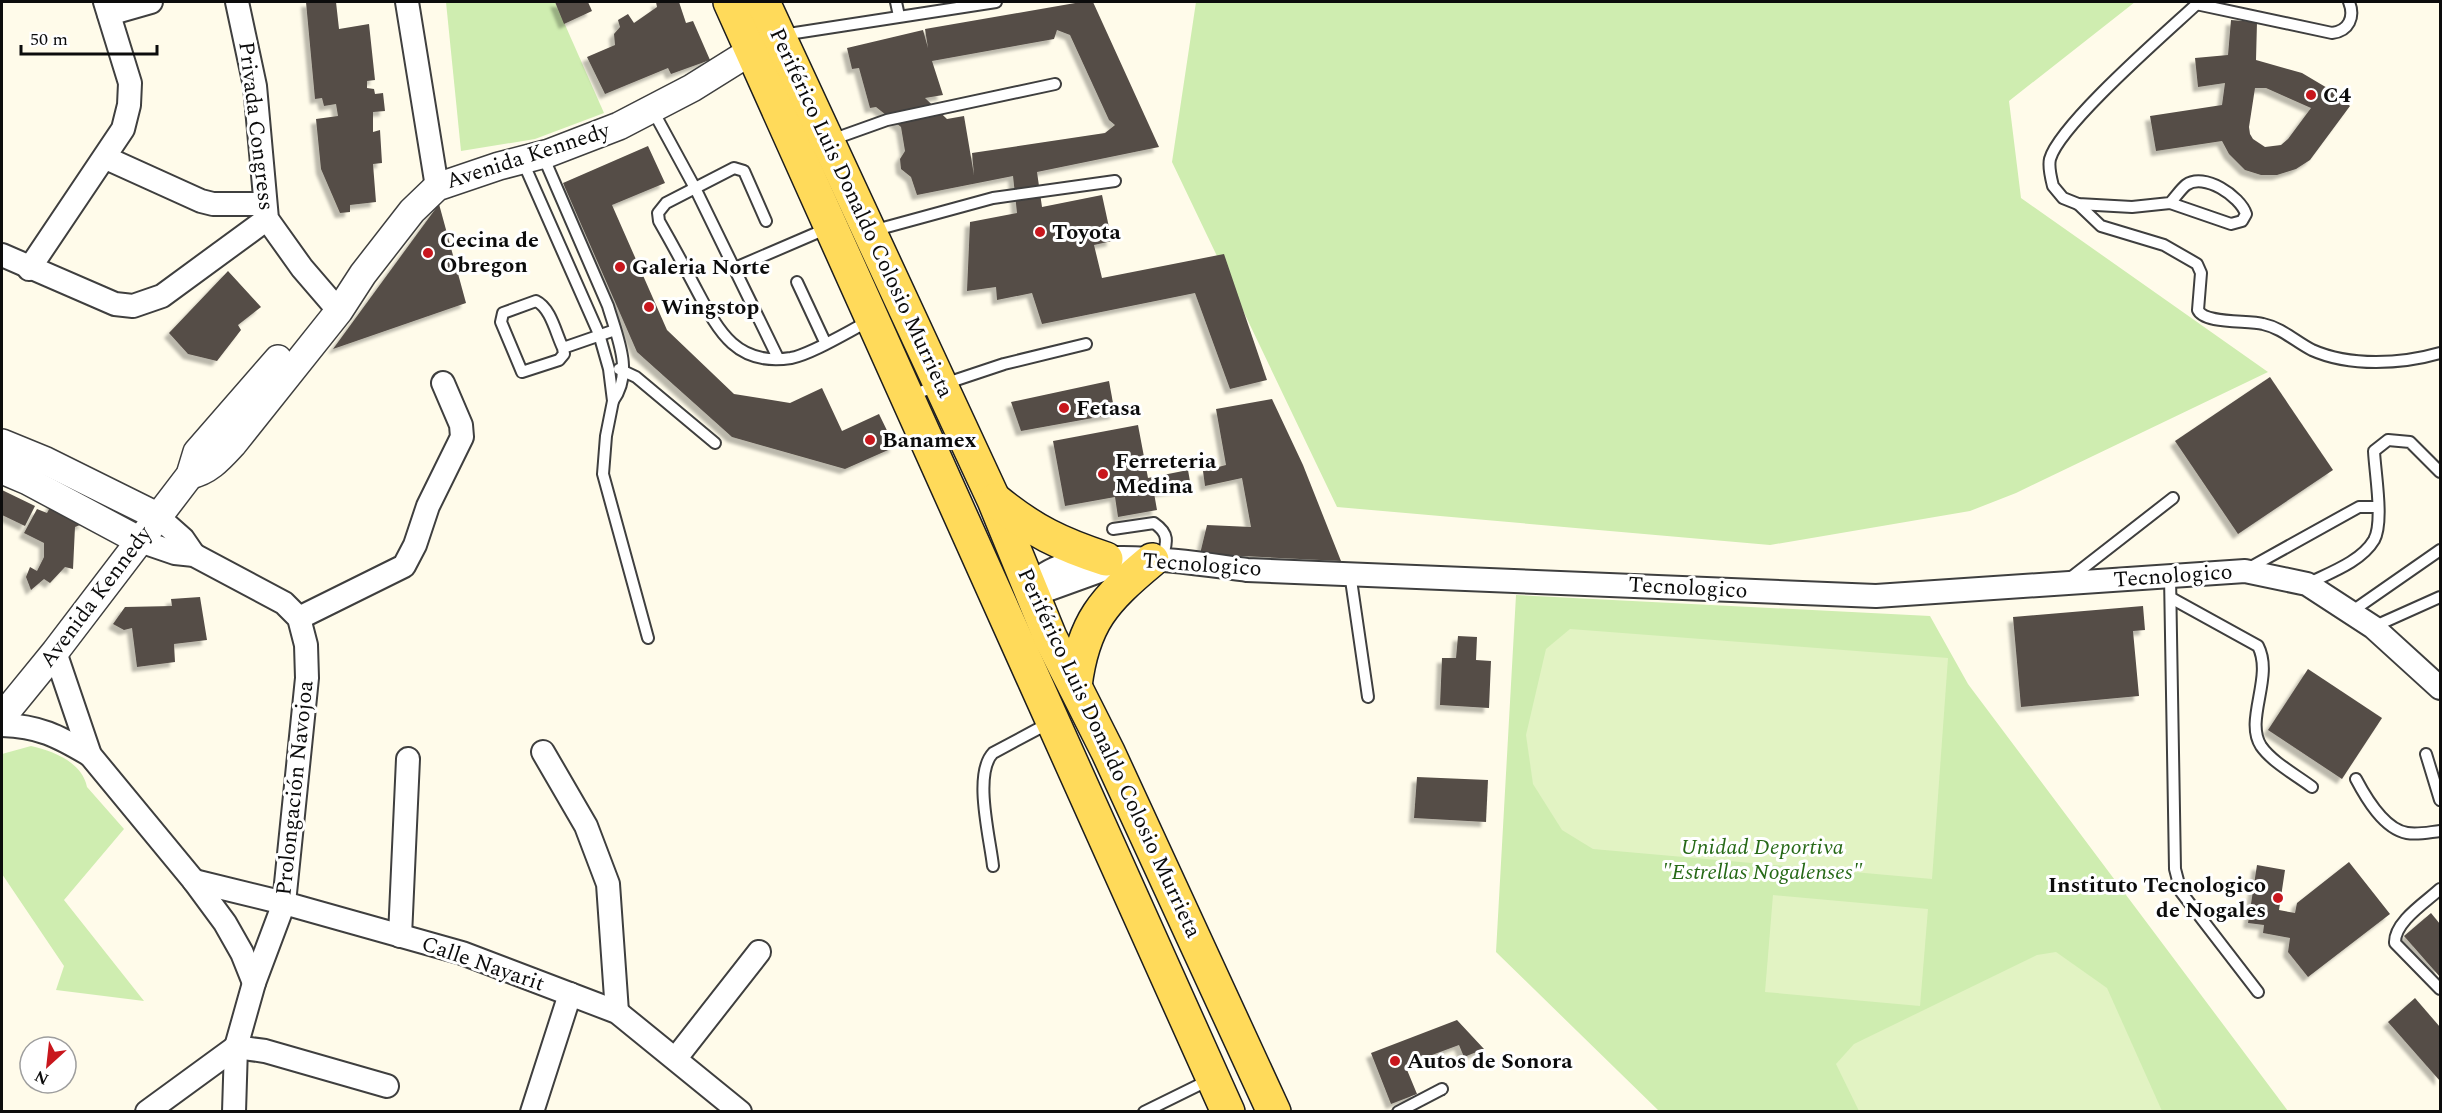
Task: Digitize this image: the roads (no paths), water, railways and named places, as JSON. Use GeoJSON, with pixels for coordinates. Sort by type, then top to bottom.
{"type":"FeatureCollection","features":[{"type":"Feature","properties":{"kind":"main road","name":"Periférico Luis Donaldo Colosio Murrieta"},"geometry":{"type":"LineString","coordinates":[[730,2],[767,20],[827,141],[851,222],[872,319],[906,397],[956,499],[1045,707],[1093,806],[1228,1112]]}},
{"type":"Feature","properties":{"kind":"main road","name":"Periférico Luis Donaldo Colosio Murrieta"},"geometry":{"type":"LineString","coordinates":[[767,20],[851,222],[940,385],[994,500],[1050,637],[1108,752],[1274,1112]]}},
{"type":"Feature","properties":{"kind":"main road"},"geometry":{"type":"LineString","coordinates":[[956,499],[967,503],[978,513],[1006,563],[1031,588],[1032,614],[1045,707]]}},
{"type":"Feature","properties":{"kind":"main road"},"geometry":{"type":"LineString","coordinates":[[994,500],[1020,520],[1053,540],[1133,554],[1123,584],[1099,611],[1079,652],[1075,686]]}},
{"type":"Feature","properties":{"kind":"street"},"geometry":{"type":"LineString","coordinates":[[29,269],[106,158],[123,129],[129,105],[130,83],[107,8],[151,2]]}},
{"type":"Feature","properties":{"kind":"street","name":"Privada Congress"},"geometry":{"type":"LineString","coordinates":[[237,2],[255,86],[265,212],[302,268],[335,306]]}},
{"type":"Feature","properties":{"kind":"street"},"geometry":{"type":"LineString","coordinates":[[407,2],[437,187]]}},
{"type":"Feature","properties":{"kind":"street","name":"Avenida Kennedy"},"geometry":{"type":"LineString","coordinates":[[2,717],[55,652],[190,475],[197,452],[287,361],[363,274],[412,211],[437,187],[499,166],[533,159],[619,126],[692,88],[767,20]]}},
{"type":"Feature","properties":{"kind":"street"},"geometry":{"type":"LineString","coordinates":[[106,158],[201,201],[265,212]]}},
{"type":"Feature","properties":{"kind":"street"},"geometry":{"type":"LineString","coordinates":[[2,255],[29,269],[115,304],[133,306],[162,296],[265,212]]}},
{"type":"Feature","properties":{"kind":"street"},"geometry":{"type":"LineString","coordinates":[[2,470],[28,481],[140,541],[175,553],[194,555],[284,603],[300,618],[397,571],[409,558],[428,506],[462,437],[461,425],[442,383]]}},
{"type":"Feature","properties":{"kind":"street"},"geometry":{"type":"LineString","coordinates":[[2,443],[46,461],[157,516],[183,539],[194,555]]}},
{"type":"Feature","properties":{"kind":"street","name":"Tecnologico"},"geometry":{"type":"LineString","coordinates":[[1031,588],[1047,590],[1133,554],[1247,570],[1350,572],[1876,596],[2064,583],[2171,587],[2245,571],[2275,575],[2307,584],[2373,627],[2440,688]]}},
{"type":"Feature","properties":{"kind":"street","name":"Prolongación Navojoa"},"geometry":{"type":"LineString","coordinates":[[234,1112],[236,1047],[254,982],[284,903],[307,678],[306,645],[300,618]]}},
{"type":"Feature","properties":{"kind":"street"},"geometry":{"type":"LineString","coordinates":[[55,652],[90,755]]}},
{"type":"Feature","properties":{"kind":"street"},"geometry":{"type":"LineString","coordinates":[[2,725],[24,725],[55,734],[90,755],[194,881],[225,923],[242,953],[254,982]]}},
{"type":"Feature","properties":{"kind":"street"},"geometry":{"type":"LineString","coordinates":[[543,752],[586,826],[608,884],[617,1012]]}},
{"type":"Feature","properties":{"kind":"street"},"geometry":{"type":"LineString","coordinates":[[400,936],[408,759]]}},
{"type":"Feature","properties":{"kind":"street","name":"Calle Nayarit"},"geometry":{"type":"LineString","coordinates":[[194,881],[284,903],[462,953],[617,1012],[740,1112]]}},
{"type":"Feature","properties":{"kind":"street"},"geometry":{"type":"LineString","coordinates":[[676,1058],[759,952]]}},
{"type":"Feature","properties":{"kind":"street"},"geometry":{"type":"LineString","coordinates":[[532,1112],[570,994]]}},
{"type":"Feature","properties":{"kind":"street"},"geometry":{"type":"LineString","coordinates":[[147,1112],[236,1047],[264,1052],[387,1086]]}},
{"type":"Feature","properties":{"kind":"lane"},"geometry":{"type":"LineString","coordinates":[[896,2],[899,16]]}},
{"type":"Feature","properties":{"kind":"lane","name":"Avenida Kennedy"},"geometry":{"type":"LineString","coordinates":[[767,20],[899,16],[996,2]]}},
{"type":"Feature","properties":{"kind":"lane"},"geometry":{"type":"LineString","coordinates":[[2170,204],[2187,185],[2201,182],[2221,189],[2242,205],[2246,214],[2242,221],[2231,224],[2188,207],[2170,204],[2132,207],[2078,204],[2063,198],[2053,186],[2050,159],[2061,139],[2080,116],[2198,3],[2332,33],[2342,32],[2348,26],[2352,10],[2349,2]]}},
{"type":"Feature","properties":{"kind":"lane"},"geometry":{"type":"LineString","coordinates":[[827,141],[887,120],[1055,84]]}},
{"type":"Feature","properties":{"kind":"lane"},"geometry":{"type":"LineString","coordinates":[[652,108],[695,188],[778,358]]}},
{"type":"Feature","properties":{"kind":"lane"},"geometry":{"type":"LineString","coordinates":[[533,159],[608,306],[625,370],[621,391],[613,401]]}},
{"type":"Feature","properties":{"kind":"lane"},"geometry":{"type":"LineString","coordinates":[[533,159],[599,334],[609,369],[613,401],[606,436],[603,474],[648,638]]}},
{"type":"Feature","properties":{"kind":"lane"},"geometry":{"type":"LineString","coordinates":[[766,221],[744,171],[729,168],[666,203],[658,213],[659,221],[720,333],[738,348],[754,355],[767,359],[778,358],[804,354],[872,319]]}},
{"type":"Feature","properties":{"kind":"lane"},"geometry":{"type":"LineString","coordinates":[[735,268],[851,222],[993,198],[1114,181]]}},
{"type":"Feature","properties":{"kind":"lane"},"geometry":{"type":"LineString","coordinates":[[2078,204],[2101,226],[2164,245],[2197,264],[2202,273],[2198,310],[2206,318],[2265,324],[2310,349],[2341,358],[2404,361],[2440,353]]}},
{"type":"Feature","properties":{"kind":"lane"},"geometry":{"type":"LineString","coordinates":[[797,282],[825,342]]}},
{"type":"Feature","properties":{"kind":"lane"},"geometry":{"type":"LineString","coordinates":[[536,301],[541,303],[546,309],[562,348],[564,354],[559,360],[522,372],[501,322],[503,313],[536,301]]}},
{"type":"Feature","properties":{"kind":"lane"},"geometry":{"type":"LineString","coordinates":[[562,348],[615,330]]}},
{"type":"Feature","properties":{"kind":"lane"},"geometry":{"type":"LineString","coordinates":[[906,397],[1004,364],[1086,344]]}},
{"type":"Feature","properties":{"kind":"lane"},"geometry":{"type":"LineString","coordinates":[[609,369],[625,370],[715,443]]}},
{"type":"Feature","properties":{"kind":"lane"},"geometry":{"type":"LineString","coordinates":[[2307,584],[2356,558],[2374,540],[2379,520],[2374,451],[2388,440],[2410,442],[2440,472]]}},
{"type":"Feature","properties":{"kind":"lane"},"geometry":{"type":"LineString","coordinates":[[2064,583],[2174,498]]}},
{"type":"Feature","properties":{"kind":"lane","name":"Tecnologico"},"geometry":{"type":"LineString","coordinates":[[2245,571],[2359,507],[2377,507]]}},
{"type":"Feature","properties":{"kind":"lane"},"geometry":{"type":"LineString","coordinates":[[2350,612],[2440,550]]}},
{"type":"Feature","properties":{"kind":"lane"},"geometry":{"type":"LineString","coordinates":[[1350,572],[1368,697]]}},
{"type":"Feature","properties":{"kind":"lane"},"geometry":{"type":"LineString","coordinates":[[2171,587],[2258,646],[2263,656],[2265,670],[2255,730],[2259,743],[2266,752],[2312,787]]}},
{"type":"Feature","properties":{"kind":"lane"},"geometry":{"type":"LineString","coordinates":[[2171,587],[2175,869],[2181,892],[2258,992]]}},
{"type":"Feature","properties":{"kind":"lane"},"geometry":{"type":"LineString","coordinates":[[2373,627],[2440,597]]}},
{"type":"Feature","properties":{"kind":"lane"},"geometry":{"type":"LineString","coordinates":[[993,866],[983,786],[986,760],[1045,707]]}},
{"type":"Feature","properties":{"kind":"lane"},"geometry":{"type":"LineString","coordinates":[[2426,754],[2440,800]]}},
{"type":"Feature","properties":{"kind":"lane"},"geometry":{"type":"LineString","coordinates":[[2356,779],[2366,798],[2396,828],[2414,834],[2440,831]]}},
{"type":"Feature","properties":{"kind":"lane"},"geometry":{"type":"LineString","coordinates":[[2440,889],[2401,925],[2395,936],[2395,943],[2440,989]]}},
{"type":"Feature","properties":{"kind":"lane"},"geometry":{"type":"LineString","coordinates":[[1144,1112],[1212,1078]]}},
{"type":"Feature","properties":{"kind":"lane"},"geometry":{"type":"LineString","coordinates":[[1398,1112],[1442,1089]]}},
{"type":"Feature","properties":{"kind":"place","name":"C4"},"geometry":{"type":"Point","coordinates":[2311,95]}},
{"type":"Feature","properties":{"kind":"place","name":"Toyota"},"geometry":{"type":"Point","coordinates":[1040,232]}},
{"type":"Feature","properties":{"kind":"place","name":"Cecina de Obregon"},"geometry":{"type":"Point","coordinates":[428,253]}},
{"type":"Feature","properties":{"kind":"place","name":"Galeria Norte"},"geometry":{"type":"Point","coordinates":[620,267]}},
{"type":"Feature","properties":{"kind":"place","name":"Wingstop"},"geometry":{"type":"Point","coordinates":[649,307]}},
{"type":"Feature","properties":{"kind":"place","name":"Fetasa"},"geometry":{"type":"Point","coordinates":[1064,408]}},
{"type":"Feature","properties":{"kind":"place","name":"Banamex"},"geometry":{"type":"Point","coordinates":[870,440]}},
{"type":"Feature","properties":{"kind":"place","name":"Ferreteria Medina"},"geometry":{"type":"Point","coordinates":[1103,474]}},
{"type":"Feature","properties":{"kind":"place","name":"Instituto Tecnologico de Nogales"},"geometry":{"type":"Point","coordinates":[2278,898]}},
{"type":"Feature","properties":{"kind":"place","name":"Autos de Sonora"},"geometry":{"type":"Point","coordinates":[1395,1061]}},
{"type":"Feature","properties":{"kind":"park label","name":"Unidad Deportiva \"Estrellas Nogalenses\""},"geometry":{"type":"Point","coordinates":[1762,860]}}]}
